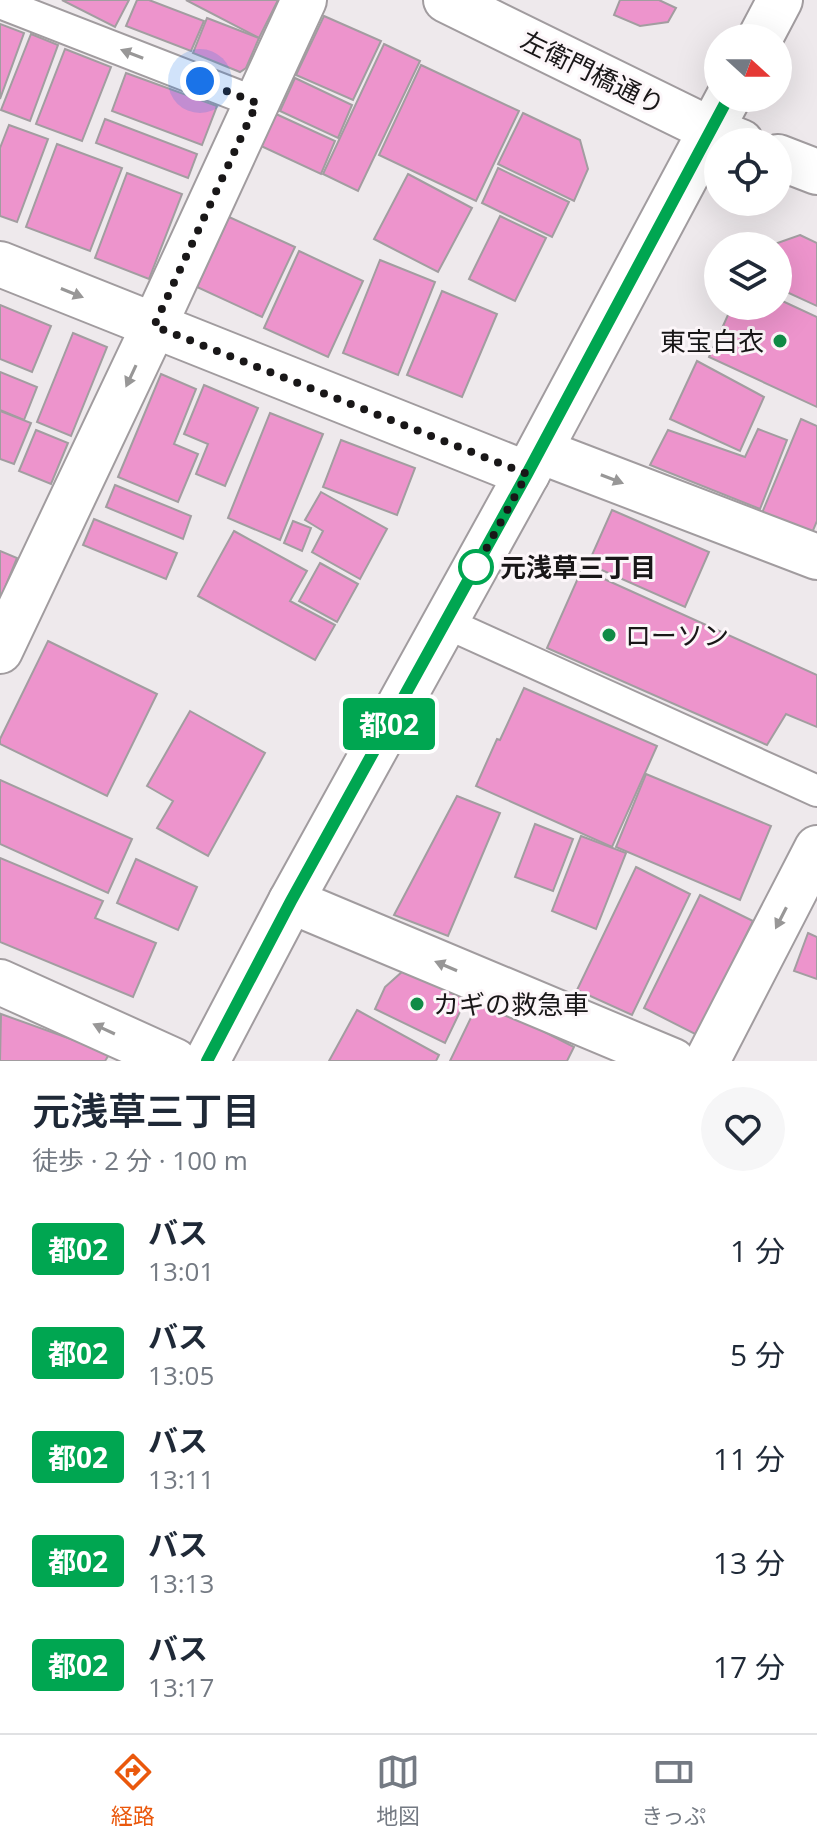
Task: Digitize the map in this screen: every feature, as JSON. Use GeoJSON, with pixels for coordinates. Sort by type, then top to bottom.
{"type":"FeatureCollection","features":[{"type":"Feature","properties":{"kind":"street"},"geometry":{"type":"LineString","coordinates":[[1,644],[154,326],[304,0]]}},
{"type":"Feature","properties":{"kind":"street","name":"左衛門橋通り"},"geometry":{"type":"LineString","coordinates":[[446,0],[727,123]]}},
{"type":"Feature","properties":{"kind":"street"},"geometry":{"type":"LineString","coordinates":[[767,24],[780,0]]}},
{"type":"Feature","properties":{"kind":"street"},"geometry":{"type":"LineString","coordinates":[[207,1061],[291,901],[727,123]]}},
{"type":"Feature","properties":{"kind":"street"},"geometry":{"type":"LineString","coordinates":[[792,162],[817,172]]}},
{"type":"Feature","properties":{"kind":"street"},"geometry":{"type":"LineString","coordinates":[[0,264],[154,326],[534,463],[817,557]]}},
{"type":"Feature","properties":{"kind":"street"},"geometry":{"type":"LineString","coordinates":[[707,1061],[817,848]]}},
{"type":"Feature","properties":{"kind":"street"},"geometry":{"type":"LineString","coordinates":[[291,901],[673,1061]]}},
{"type":"Feature","properties":{"kind":"street"},"geometry":{"type":"LineString","coordinates":[[0,982],[175,1061]]}},
{"type":"Feature","properties":{"kind":"lane"},"geometry":{"type":"LineString","coordinates":[[0,3],[257,103]]}},
{"type":"Feature","properties":{"kind":"lane"},"geometry":{"type":"LineString","coordinates":[[446,623],[817,791]]}},
{"type":"Feature","properties":{"kind":"building"},"geometry":{"type":"Polygon","coordinates":[[[62,0],[129,0],[115,27],[62,0]]]}},
{"type":"Feature","properties":{"kind":"building"},"geometry":{"type":"Polygon","coordinates":[[[137,0],[149,0],[204,21],[191,51],[126,26],[137,0]]]}},
{"type":"Feature","properties":{"kind":"building"},"geometry":{"type":"Polygon","coordinates":[[[186,0],[278,0],[259,38],[186,0]]]}},
{"type":"Feature","properties":{"kind":"building"},"geometry":{"type":"Polygon","coordinates":[[[620,0],[659,0],[676,8],[668,22],[640,26],[614,15],[620,0]]]}},
{"type":"Feature","properties":{"kind":"building"},"geometry":{"type":"Polygon","coordinates":[[[324,16],[381,41],[353,100],[296,75],[324,16]]]}},
{"type":"Feature","properties":{"kind":"building"},"geometry":{"type":"Polygon","coordinates":[[[207,18],[259,38],[246,68],[240,72],[193,53],[207,18]]]}},
{"type":"Feature","properties":{"kind":"building"},"geometry":{"type":"Polygon","coordinates":[[[0,24],[24,33],[0,99],[0,24]]]}},
{"type":"Feature","properties":{"kind":"building"},"geometry":{"type":"Polygon","coordinates":[[[31,34],[58,45],[30,121],[1,110],[31,34]]]}},
{"type":"Feature","properties":{"kind":"building"},"geometry":{"type":"Polygon","coordinates":[[[384,44],[420,61],[358,191],[323,174],[384,44]]]}},
{"type":"Feature","properties":{"kind":"building"},"geometry":{"type":"Polygon","coordinates":[[[65,49],[111,67],[82,141],[36,124],[65,49]]]}},
{"type":"Feature","properties":{"kind":"building"},"geometry":{"type":"Polygon","coordinates":[[[421,65],[519,111],[476,201],[379,155],[421,65]]]}},
{"type":"Feature","properties":{"kind":"building"},"geometry":{"type":"Polygon","coordinates":[[[126,73],[217,106],[202,145],[112,111],[126,73]]]}},
{"type":"Feature","properties":{"kind":"building"},"geometry":{"type":"Polygon","coordinates":[[[295,78],[352,105],[338,138],[280,111],[295,78]]]}},
{"type":"Feature","properties":{"kind":"building"},"geometry":{"type":"Polygon","coordinates":[[[523,113],[580,140],[588,169],[574,201],[498,164],[523,113]]]}},
{"type":"Feature","properties":{"kind":"building"},"geometry":{"type":"Polygon","coordinates":[[[276,114],[335,141],[321,174],[261,146],[276,114]]]}},
{"type":"Feature","properties":{"kind":"building"},"geometry":{"type":"Polygon","coordinates":[[[105,119],[197,154],[188,178],[96,143],[105,119]]]}},
{"type":"Feature","properties":{"kind":"building"},"geometry":{"type":"Polygon","coordinates":[[[9,125],[48,139],[17,222],[0,216],[0,148],[9,125]]]}},
{"type":"Feature","properties":{"kind":"building"},"geometry":{"type":"Polygon","coordinates":[[[57,144],[122,168],[90,251],[26,227],[57,144]]]}},
{"type":"Feature","properties":{"kind":"building"},"geometry":{"type":"Polygon","coordinates":[[[498,168],[569,202],[552,237],[482,203],[498,168]]]}},
{"type":"Feature","properties":{"kind":"building"},"geometry":{"type":"Polygon","coordinates":[[[127,173],[182,194],[149,279],[95,258],[127,173]]]}},
{"type":"Feature","properties":{"kind":"building"},"geometry":{"type":"Polygon","coordinates":[[[408,174],[472,208],[438,272],[374,239],[408,174]]]}},
{"type":"Feature","properties":{"kind":"building"},"geometry":{"type":"Polygon","coordinates":[[[500,216],[546,238],[515,301],[469,279],[500,216]]]}},
{"type":"Feature","properties":{"kind":"building"},"geometry":{"type":"Polygon","coordinates":[[[229,217],[295,247],[262,317],[197,287],[229,217]]]}},
{"type":"Feature","properties":{"kind":"building"},"geometry":{"type":"Polygon","coordinates":[[[800,235],[817,243],[817,306],[792,294],[792,238],[800,235]]]}},
{"type":"Feature","properties":{"kind":"building"},"geometry":{"type":"Polygon","coordinates":[[[299,251],[363,281],[328,357],[264,328],[299,251]]]}},
{"type":"Feature","properties":{"kind":"building"},"geometry":{"type":"Polygon","coordinates":[[[380,260],[435,282],[398,375],[343,353],[380,260]]]}},
{"type":"Feature","properties":{"kind":"building"},"geometry":{"type":"Polygon","coordinates":[[[442,291],[497,314],[462,397],[407,375],[442,291]]]}},
{"type":"Feature","properties":{"kind":"building"},"geometry":{"type":"Polygon","coordinates":[[[0,305],[51,326],[32,372],[0,359],[0,305]]]}},
{"type":"Feature","properties":{"kind":"building"},"geometry":{"type":"Polygon","coordinates":[[[792,305],[817,317],[817,407],[709,357],[726,320],[792,320],[792,305]]]}},
{"type":"Feature","properties":{"kind":"building"},"geometry":{"type":"Polygon","coordinates":[[[73,333],[107,347],[71,436],[37,422],[73,333]]]}},
{"type":"Feature","properties":{"kind":"building"},"geometry":{"type":"Polygon","coordinates":[[[697,361],[764,397],[740,451],[670,419],[697,361]]]}},
{"type":"Feature","properties":{"kind":"building"},"geometry":{"type":"Polygon","coordinates":[[[0,372],[37,387],[24,420],[0,410],[0,372]]]}},
{"type":"Feature","properties":{"kind":"building"},"geometry":{"type":"Polygon","coordinates":[[[161,374],[196,389],[174,444],[198,454],[178,502],[118,477],[161,374]]]}},
{"type":"Feature","properties":{"kind":"building"},"geometry":{"type":"Polygon","coordinates":[[[204,385],[258,408],[225,486],[196,474],[208,444],[184,434],[204,385]]]}},
{"type":"Feature","properties":{"kind":"building"},"geometry":{"type":"Polygon","coordinates":[[[0,411],[31,423],[14,464],[0,459],[0,411]]]}},
{"type":"Feature","properties":{"kind":"building"},"geometry":{"type":"Polygon","coordinates":[[[270,413],[323,434],[280,540],[228,518],[270,413]]]}},
{"type":"Feature","properties":{"kind":"building"},"geometry":{"type":"Polygon","coordinates":[[[801,419],[817,426],[817,521],[812,533],[762,513],[801,419]]]}},
{"type":"Feature","properties":{"kind":"building"},"geometry":{"type":"Polygon","coordinates":[[[758,429],[787,440],[760,509],[650,465],[668,430],[745,457],[758,429]]]}},
{"type":"Feature","properties":{"kind":"building"},"geometry":{"type":"Polygon","coordinates":[[[36,430],[68,443],[51,484],[19,471],[36,430]]]}},
{"type":"Feature","properties":{"kind":"building"},"geometry":{"type":"Polygon","coordinates":[[[341,440],[415,468],[397,515],[323,487],[341,440]]]}},
{"type":"Feature","properties":{"kind":"building"},"geometry":{"type":"Polygon","coordinates":[[[115,485],[191,516],[183,539],[106,507],[115,485]]]}},
{"type":"Feature","properties":{"kind":"building"},"geometry":{"type":"Polygon","coordinates":[[[321,492],[387,529],[360,579],[312,552],[323,531],[305,520],[321,492]]]}},
{"type":"Feature","properties":{"kind":"building"},"geometry":{"type":"Polygon","coordinates":[[[612,510],[709,552],[685,607],[588,564],[612,510]]]}},
{"type":"Feature","properties":{"kind":"building"},"geometry":{"type":"Polygon","coordinates":[[[94,519],[177,553],[166,579],[83,545],[94,519]]]}},
{"type":"Feature","properties":{"kind":"building"},"geometry":{"type":"Polygon","coordinates":[[[293,521],[311,528],[302,551],[284,543],[293,521]]]}},
{"type":"Feature","properties":{"kind":"building"},"geometry":{"type":"Polygon","coordinates":[[[234,531],[307,571],[290,601],[335,625],[315,660],[198,596],[234,531]]]}},
{"type":"Feature","properties":{"kind":"building"},"geometry":{"type":"Polygon","coordinates":[[[0,551],[17,558],[0,600],[0,551]]]}},
{"type":"Feature","properties":{"kind":"building"},"geometry":{"type":"Polygon","coordinates":[[[320,563],[358,584],[337,622],[299,601],[320,563]]]}},
{"type":"Feature","properties":{"kind":"building"},"geometry":{"type":"Polygon","coordinates":[[[582,569],[817,675],[817,727],[786,714],[767,745],[547,648],[582,569]]]}},
{"type":"Feature","properties":{"kind":"building"},"geometry":{"type":"Polygon","coordinates":[[[48,641],[157,694],[107,796],[0,744],[48,641]]]}},
{"type":"Feature","properties":{"kind":"building"},"geometry":{"type":"Polygon","coordinates":[[[524,688],[657,746],[612,847],[476,786],[524,688]]]}},
{"type":"Feature","properties":{"kind":"building"},"geometry":{"type":"Polygon","coordinates":[[[190,711],[265,753],[208,856],[157,828],[173,801],[147,786],[190,711]]]}},
{"type":"Feature","properties":{"kind":"building"},"geometry":{"type":"Polygon","coordinates":[[[646,774],[771,826],[740,900],[616,847],[646,774]]]}},
{"type":"Feature","properties":{"kind":"building"},"geometry":{"type":"Polygon","coordinates":[[[0,780],[132,839],[108,893],[0,844],[0,780]]]}},
{"type":"Feature","properties":{"kind":"building"},"geometry":{"type":"Polygon","coordinates":[[[457,796],[500,813],[448,936],[394,915],[457,796]]]}},
{"type":"Feature","properties":{"kind":"building"},"geometry":{"type":"Polygon","coordinates":[[[535,824],[573,839],[553,891],[515,877],[535,824]]]}},
{"type":"Feature","properties":{"kind":"building"},"geometry":{"type":"Polygon","coordinates":[[[581,836],[626,853],[596,929],[552,911],[581,836]]]}},
{"type":"Feature","properties":{"kind":"building"},"geometry":{"type":"Polygon","coordinates":[[[0,858],[103,901],[95,918],[156,943],[133,997],[0,942],[0,858]]]}},
{"type":"Feature","properties":{"kind":"building"},"geometry":{"type":"Polygon","coordinates":[[[136,859],[197,887],[178,930],[117,903],[136,859]]]}},
{"type":"Feature","properties":{"kind":"building"},"geometry":{"type":"Polygon","coordinates":[[[636,867],[690,894],[632,1015],[577,990],[636,867]]]}},
{"type":"Feature","properties":{"kind":"building"},"geometry":{"type":"Polygon","coordinates":[[[700,895],[753,921],[697,1035],[644,1008],[700,895]]]}},
{"type":"Feature","properties":{"kind":"building"},"geometry":{"type":"Polygon","coordinates":[[[808,933],[817,937],[817,979],[794,971],[808,933]]]}},
{"type":"Feature","properties":{"kind":"building"},"geometry":{"type":"Polygon","coordinates":[[[403,971],[467,997],[445,1043],[375,1009],[385,987],[403,971]]]}},
{"type":"Feature","properties":{"kind":"building"},"geometry":{"type":"Polygon","coordinates":[[[480,999],[574,1047],[567,1061],[450,1061],[480,999]]]}},
{"type":"Feature","properties":{"kind":"building"},"geometry":{"type":"Polygon","coordinates":[[[357,1010],[439,1055],[436,1061],[329,1061],[357,1010]]]}},
{"type":"Feature","properties":{"kind":"building"},"geometry":{"type":"Polygon","coordinates":[[[1,1014],[110,1053],[105,1061],[0,1061],[1,1014]]]}},
{"type":"Feature","properties":{"kind":"bus line","name":"都02"},"geometry":{"type":"LineString","coordinates":[[207,1061],[721,112]]}},
{"type":"Feature","properties":{"kind":"place","name":"東宝白衣"},"geometry":{"type":"Point","coordinates":[780,341]}},
{"type":"Feature","properties":{"kind":"place","name":"元浅草三丁目"},"geometry":{"type":"Point","coordinates":[476,567]}},
{"type":"Feature","properties":{"kind":"place","name":"ローソン"},"geometry":{"type":"Point","coordinates":[609,635]}},
{"type":"Feature","properties":{"kind":"place","name":"カギの救急車"},"geometry":{"type":"Point","coordinates":[417,1004]}},
{"type":"Feature","properties":{"kind":"route"},"geometry":{"type":"LineString","coordinates":[[200,81],[257,103],[154,326],[527,474],[473,573],[476,567]]}}]}
